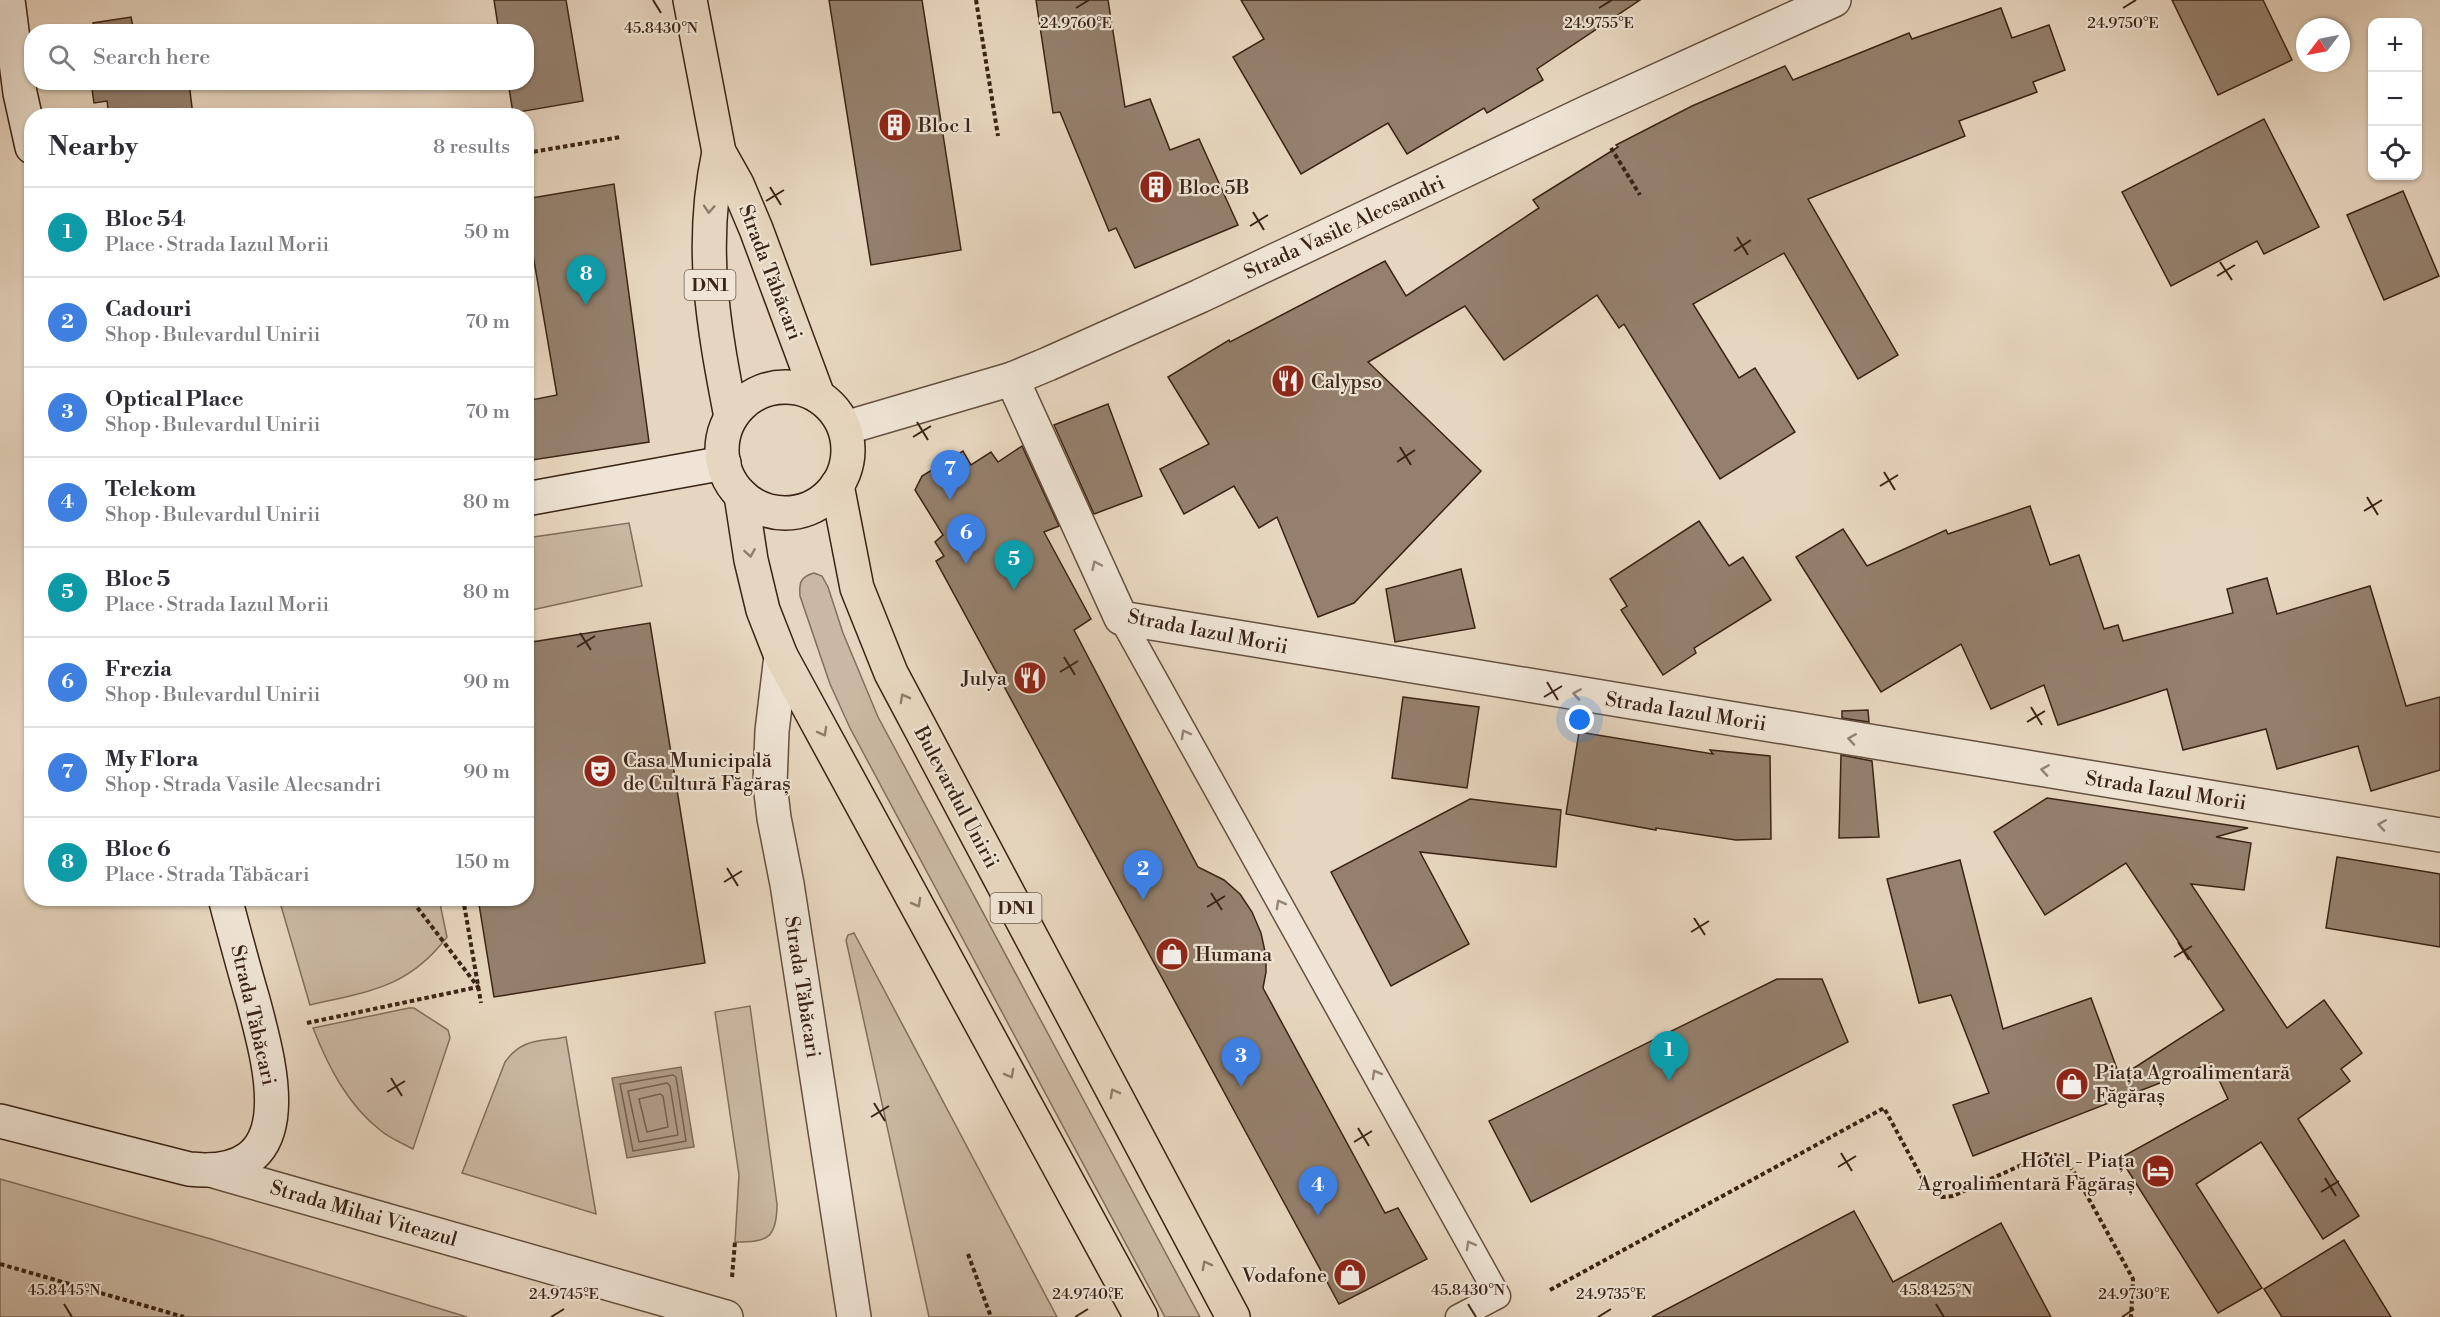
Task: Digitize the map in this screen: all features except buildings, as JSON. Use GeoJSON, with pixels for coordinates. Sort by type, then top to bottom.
{"type":"FeatureCollection","features":[{"type":"Feature","properties":{"kind":"main road","name":"Strada Tăbăcari"},"geometry":{"type":"LineString","coordinates":[[690,0],[719,152],[737,184],[756,230],[818,396]]}},
{"type":"Feature","properties":{"kind":"main road","name":"Strada Tăbăcari"},"geometry":{"type":"LineString","coordinates":[[719,152],[707,232],[718,351],[731,417]]}},
{"type":"Feature","properties":{"kind":"main road","name":"DN1"},"geometry":{"type":"LineString","coordinates":[[778,386],[799,388],[818,396],[833,409],[845,428],[849,446],[846,467],[837,485],[823,500],[805,510],[788,513],[771,511],[755,505],[741,495],[731,482],[724,463],[722,449],[731,417],[741,404],[759,392],[778,386]]}},
{"type":"Feature","properties":{"kind":"main road","name":"Bulevardul Unirii"},"geometry":{"type":"LineString","coordinates":[[837,485],[845,537],[857,588],[891,673],[1233,1317]]}},
{"type":"Feature","properties":{"kind":"main road","name":"DN1"},"geometry":{"type":"LineString","coordinates":[[741,495],[751,560],[763,610],[781,657],[1141,1317]]}},
{"type":"Feature","properties":{"kind":"street"},"geometry":{"type":"LineString","coordinates":[[8,0],[24,111]]}},
{"type":"Feature","properties":{"kind":"street","name":"Strada Vasile Alecsandri"},"geometry":{"type":"LineString","coordinates":[[845,428],[1012,379],[1200,296],[1588,112],[1834,0]]}},
{"type":"Feature","properties":{"kind":"street","name":"Strada Iazul Morii"},"geometry":{"type":"LineString","coordinates":[[1012,379],[1121,618],[2440,835]]}},
{"type":"Feature","properties":{"kind":"street"},"geometry":{"type":"LineString","coordinates":[[534,499],[724,463]]}},
{"type":"Feature","properties":{"kind":"street","name":"Strada Tăbăcari"},"geometry":{"type":"LineString","coordinates":[[781,657],[770,757],[774,818],[787,884],[854,1317]]}},
{"type":"Feature","properties":{"kind":"street","name":"Strada Tăbăcari"},"geometry":{"type":"LineString","coordinates":[[210,1170],[227,1168],[251,1157],[265,1136],[272,1111],[273,1088],[267,1054],[227,906]]}},
{"type":"Feature","properties":{"kind":"street","name":"Strada Mihai Viteazul"},"geometry":{"type":"LineString","coordinates":[[0,1121],[166,1164],[210,1170],[726,1317]]}},
{"type":"Feature","properties":{"kind":"lane"},"geometry":{"type":"LineString","coordinates":[[1121,618],[1498,1296],[1458,1317]]}},
{"type":"Feature","properties":{"kind":"path"},"geometry":{"type":"LineString","coordinates":[[976,0],[998,136]]}},
{"type":"Feature","properties":{"kind":"path"},"geometry":{"type":"LineString","coordinates":[[1588,112],[1640,195]]}},
{"type":"Feature","properties":{"kind":"path"},"geometry":{"type":"LineString","coordinates":[[534,152],[621,137]]}},
{"type":"Feature","properties":{"kind":"path"},"geometry":{"type":"LineString","coordinates":[[416,906],[478,987]]}},
{"type":"Feature","properties":{"kind":"path"},"geometry":{"type":"LineString","coordinates":[[464,906],[481,1003]]}},
{"type":"Feature","properties":{"kind":"path"},"geometry":{"type":"LineString","coordinates":[[307,1023],[478,987]]}},
{"type":"Feature","properties":{"kind":"path"},"geometry":{"type":"LineString","coordinates":[[1550,1290],[1884,1108],[1927,1187],[1942,1197],[1953,1196],[2046,1154],[2062,1156],[2074,1172],[2133,1279],[2131,1317]]}},
{"type":"Feature","properties":{"kind":"path"},"geometry":{"type":"LineString","coordinates":[[968,1254],[991,1317]]}},
{"type":"Feature","properties":{"kind":"path"},"geometry":{"type":"LineString","coordinates":[[0,1264],[184,1317]]}},
{"type":"Feature","properties":{"kind":"shaded area"},"geometry":{"type":"Polygon","coordinates":[[[629,523],[642,586],[534,609],[534,537],[629,523]]]}},
{"type":"Feature","properties":{"kind":"shaded area"},"geometry":{"type":"Polygon","coordinates":[[[814,573],[822,576],[828,587],[843,633],[878,717],[1200,1317],[1165,1317],[850,728],[830,684],[800,596],[801,581],[814,573]]]}},
{"type":"Feature","properties":{"kind":"shaded area"},"geometry":{"type":"Polygon","coordinates":[[[281,906],[440,906],[447,937],[418,967],[386,985],[369,991],[310,1005],[281,906]]]}},
{"type":"Feature","properties":{"kind":"shaded area"},"geometry":{"type":"Polygon","coordinates":[[[854,933],[1057,1317],[929,1317],[846,940],[848,935],[854,933]]]}},
{"type":"Feature","properties":{"kind":"shaded area"},"geometry":{"type":"Polygon","coordinates":[[[750,1006],[777,1216],[775,1225],[768,1236],[755,1241],[735,1242],[739,1175],[715,1012],[750,1006]]]}},
{"type":"Feature","properties":{"kind":"shaded area"},"geometry":{"type":"Polygon","coordinates":[[[414,1008],[448,1030],[450,1038],[413,1149],[391,1138],[368,1120],[348,1096],[332,1070],[313,1028],[414,1008]]]}},
{"type":"Feature","properties":{"kind":"shaded area"},"geometry":{"type":"Polygon","coordinates":[[[566,1037],[596,1214],[462,1173],[505,1062],[511,1054],[532,1042],[566,1037]]]}},
{"type":"Feature","properties":{"kind":"shaded area"},"geometry":{"type":"Polygon","coordinates":[[[0,1179],[211,1239],[467,1317],[0,1317],[0,1179]]]}},
{"type":"Feature","properties":{"kind":"water"},"geometry":{"type":"Polygon","coordinates":[[[681,1067],[694,1147],[627,1158],[612,1078],[681,1067]]]}},
{"type":"Feature","properties":{"kind":"place","name":"Bloc 1"},"geometry":{"type":"Point","coordinates":[895,125]}},
{"type":"Feature","properties":{"kind":"place","name":"Bloc 5B"},"geometry":{"type":"Point","coordinates":[1156,187]}},
{"type":"Feature","properties":{"kind":"place","name":"Bloc 6"},"geometry":{"type":"Point","coordinates":[586,305]}},
{"type":"Feature","properties":{"kind":"place","name":"Calypso"},"geometry":{"type":"Point","coordinates":[1288,381]}},
{"type":"Feature","properties":{"kind":"place","name":"My Flora"},"geometry":{"type":"Point","coordinates":[950,500]}},
{"type":"Feature","properties":{"kind":"place","name":"Frezia"},"geometry":{"type":"Point","coordinates":[966,564]}},
{"type":"Feature","properties":{"kind":"place","name":"Bloc 5"},"geometry":{"type":"Point","coordinates":[1014,590]}},
{"type":"Feature","properties":{"kind":"place","name":"Julya"},"geometry":{"type":"Point","coordinates":[1030,678]}},
{"type":"Feature","properties":{"kind":"place","name":"Casa Municipală de Cultură Făgăraș"},"geometry":{"type":"Point","coordinates":[600,771]}},
{"type":"Feature","properties":{"kind":"place","name":"Cadouri"},"geometry":{"type":"Point","coordinates":[1143,900]}},
{"type":"Feature","properties":{"kind":"place","name":"Humana"},"geometry":{"type":"Point","coordinates":[1172,954]}},
{"type":"Feature","properties":{"kind":"place","name":"Bloc 54"},"geometry":{"type":"Point","coordinates":[1669,1081]}},
{"type":"Feature","properties":{"kind":"place","name":"Piața Agroalimentară Făgăraș"},"geometry":{"type":"Point","coordinates":[2072,1084]}},
{"type":"Feature","properties":{"kind":"place","name":"Optical Place"},"geometry":{"type":"Point","coordinates":[1241,1087]}},
{"type":"Feature","properties":{"kind":"place","name":"Hotel - Piața Agroalimentară Făgăraș"},"geometry":{"type":"Point","coordinates":[2158,1171]}},
{"type":"Feature","properties":{"kind":"place","name":"Telekom"},"geometry":{"type":"Point","coordinates":[1318,1216]}},
{"type":"Feature","properties":{"kind":"place","name":"Vodafone"},"geometry":{"type":"Point","coordinates":[1350,1275]}}]}
